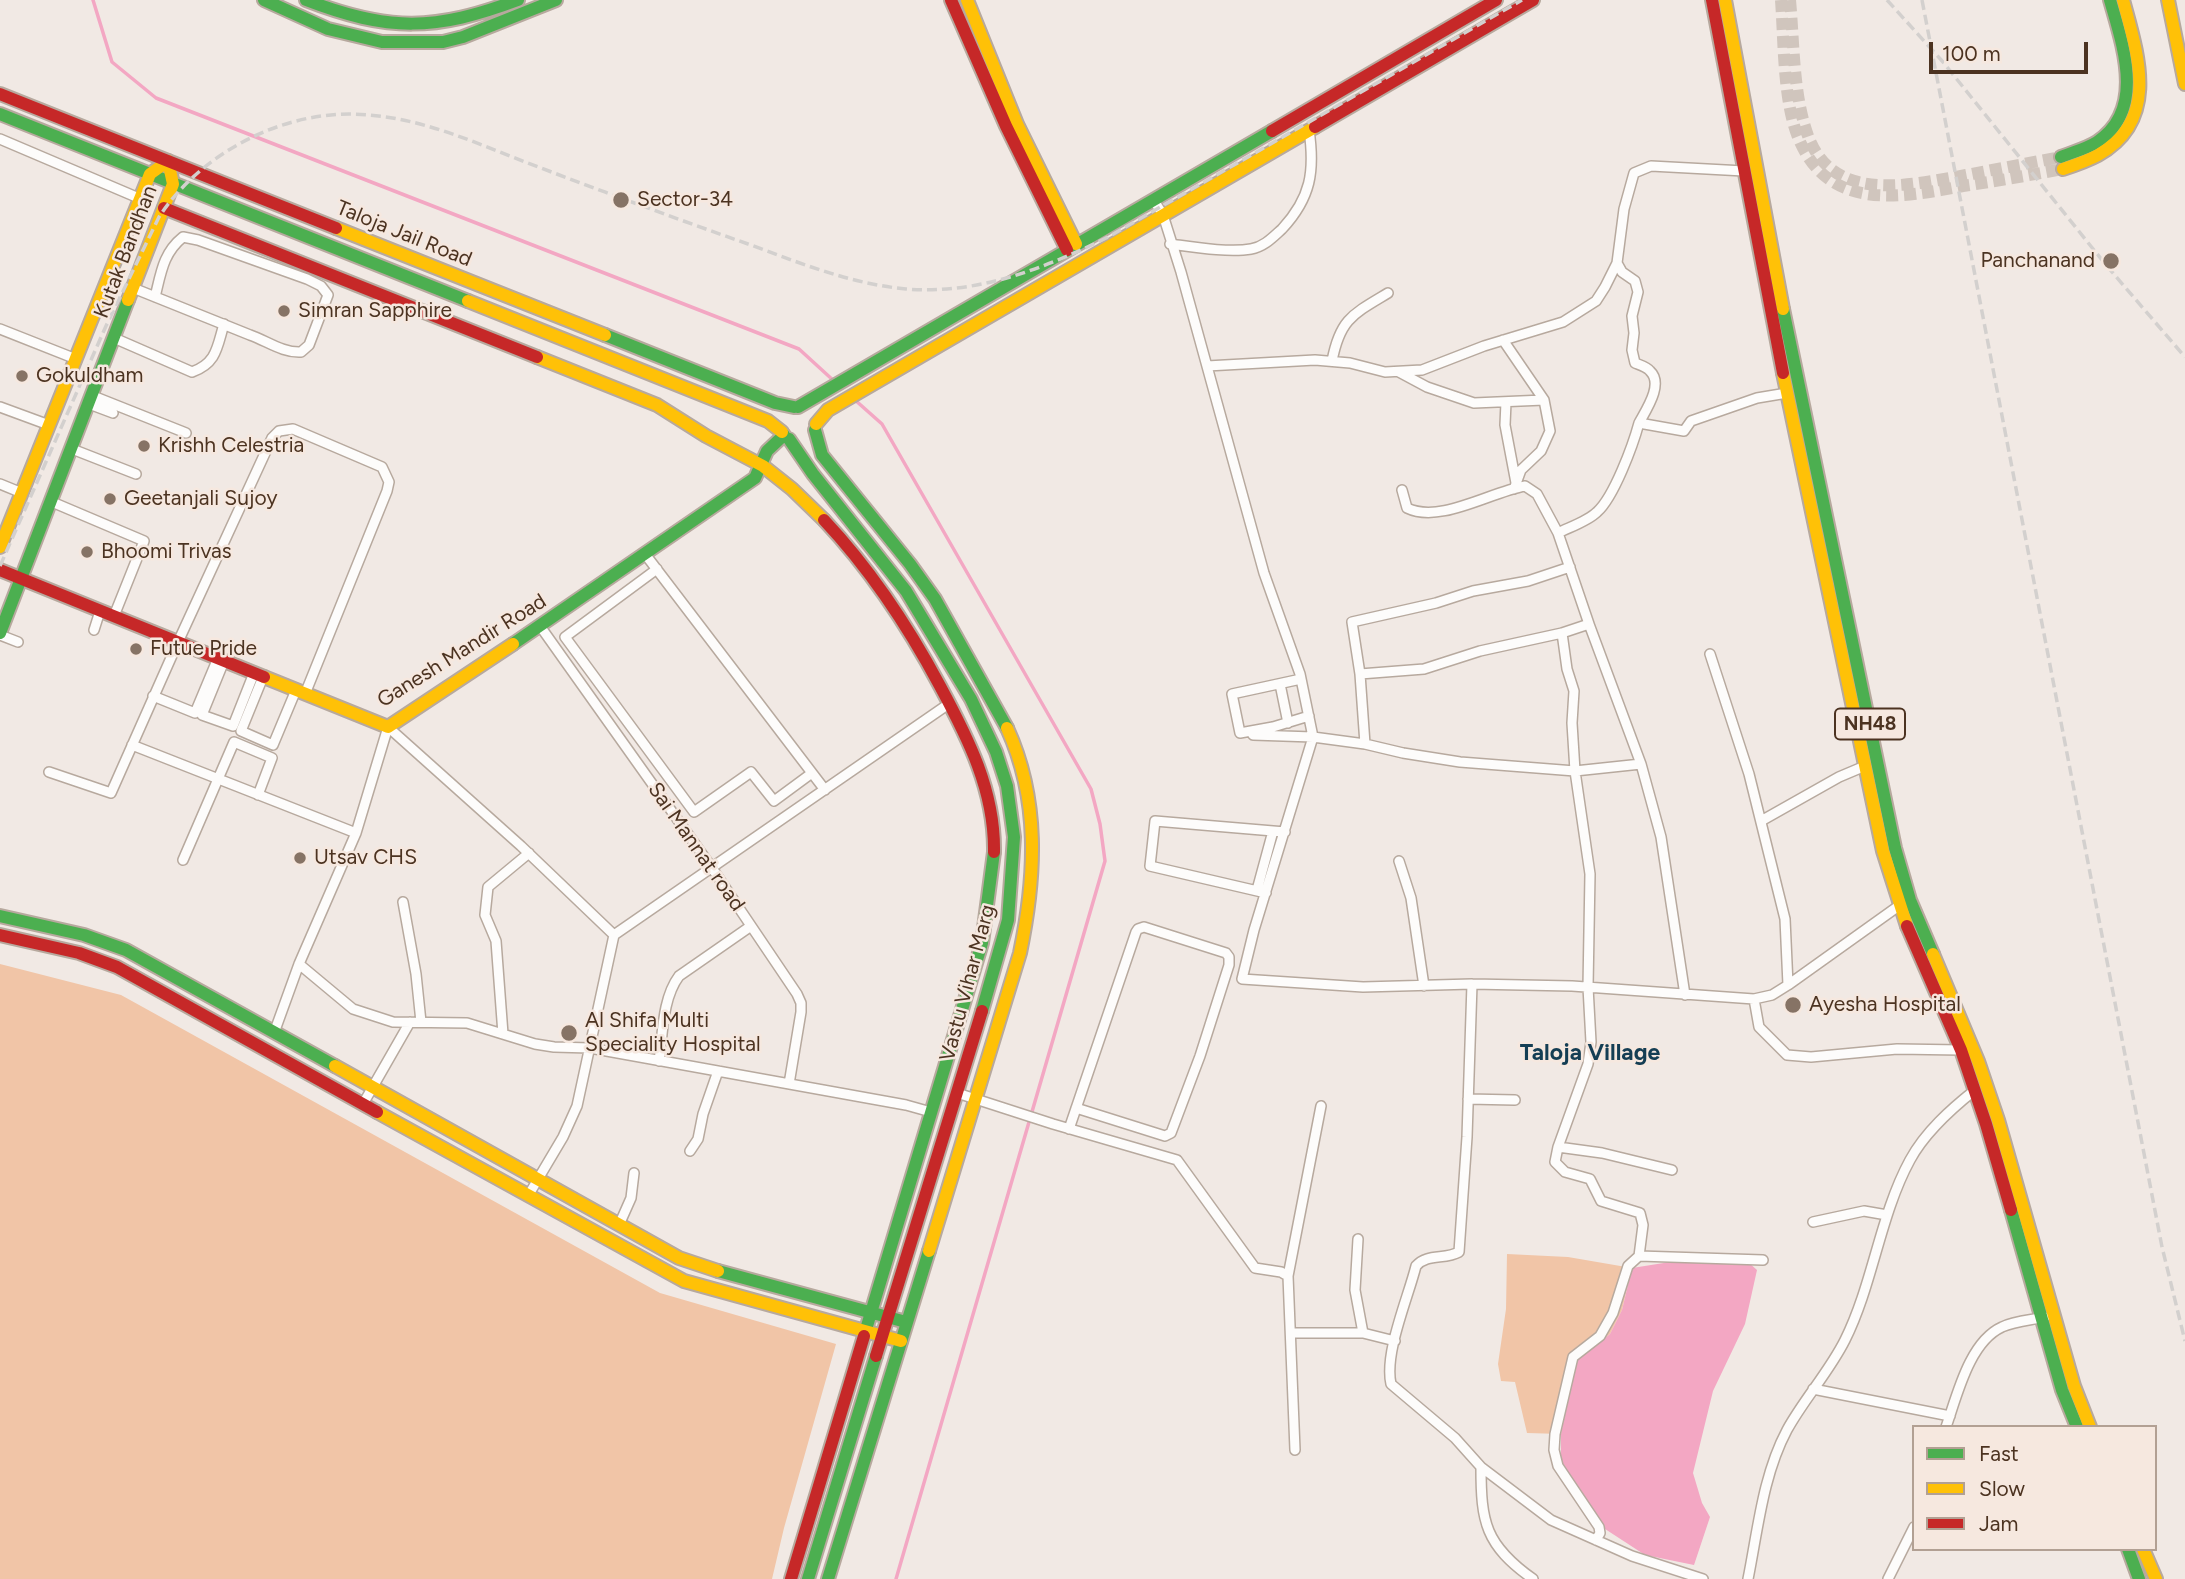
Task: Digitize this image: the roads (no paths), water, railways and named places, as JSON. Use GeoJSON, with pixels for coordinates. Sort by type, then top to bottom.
{"type":"FeatureCollection","features":[{"type":"Feature","properties":{"kind":"main road"},"geometry":{"type":"LineString","coordinates":[[264,0],[328,29],[382,42],[443,42],[463,37],[556,0]]}},
{"type":"Feature","properties":{"kind":"main road"},"geometry":{"type":"LineString","coordinates":[[306,0],[387,26],[438,25],[483,15],[518,0]]}},
{"type":"Feature","properties":{"kind":"main road"},"geometry":{"type":"LineString","coordinates":[[951,0],[1006,127],[1072,247]]}},
{"type":"Feature","properties":{"kind":"main road"},"geometry":{"type":"LineString","coordinates":[[967,0],[1017,124],[1072,247]]}},
{"type":"Feature","properties":{"kind":"main road"},"geometry":{"type":"LineString","coordinates":[[1496,0],[796,407],[783,415],[781,422],[785,435],[803,442],[809,439],[828,410],[851,396],[1533,0]]}},
{"type":"Feature","properties":{"kind":"main road","name":"NH48"},"geometry":{"type":"LineString","coordinates":[[1712,0],[1787,393],[1883,852],[1980,1086],[2047,1316],[2062,1390],[2076,1425]]}},
{"type":"Feature","properties":{"kind":"main road","name":"NH48"},"geometry":{"type":"LineString","coordinates":[[1725,0],[1793,359],[1895,848],[1904,903],[1916,951],[1980,1086]]}},
{"type":"Feature","properties":{"kind":"main road"},"geometry":{"type":"LineString","coordinates":[[2110,0],[2129,83],[2126,104],[2115,126],[2096,142],[2062,163],[2101,154],[2124,135],[2139,108],[2142,82],[2123,0]]}},
{"type":"Feature","properties":{"kind":"main road"},"geometry":{"type":"LineString","coordinates":[[2168,0],[2185,84]]}},
{"type":"Feature","properties":{"kind":"main road","name":"Taloja Jail Road"},"geometry":{"type":"LineString","coordinates":[[0,94],[775,403],[796,407]]}},
{"type":"Feature","properties":{"kind":"main road","name":"Taloja Jail Road"},"geometry":{"type":"LineString","coordinates":[[0,114],[768,421],[785,435]]}},
{"type":"Feature","properties":{"kind":"main road","name":"Kutak Bandhan"},"geometry":{"type":"LineString","coordinates":[[0,547],[150,174],[168,161],[173,184],[0,634]]}},
{"type":"Feature","properties":{"kind":"main road"},"geometry":{"type":"LineString","coordinates":[[164,208],[657,405],[703,434],[761,465],[816,509],[851,548],[920,647],[972,746],[982,774],[992,820],[994,856],[982,943],[791,1579]]}},
{"type":"Feature","properties":{"kind":"main road"},"geometry":{"type":"LineString","coordinates":[[796,407],[810,411],[816,427],[818,447],[910,564],[938,605],[988,690],[1008,730],[1026,782],[1033,837],[1027,923],[1003,1012],[828,1579]]}},
{"type":"Feature","properties":{"kind":"main road","name":"Ganesh Mandir Road"},"geometry":{"type":"LineString","coordinates":[[0,570],[388,727],[755,478],[772,444],[785,435]]}},
{"type":"Feature","properties":{"kind":"main road","name":"Vastu Vihar Marg"},"geometry":{"type":"LineString","coordinates":[[785,435],[917,607],[971,699],[993,745],[1007,786],[1014,837],[1008,920],[808,1579]]}},
{"type":"Feature","properties":{"kind":"main road"},"geometry":{"type":"LineString","coordinates":[[0,916],[109,943],[204,993],[666,1251],[702,1267],[906,1322]]}},
{"type":"Feature","properties":{"kind":"main road"},"geometry":{"type":"LineString","coordinates":[[0,935],[102,961],[684,1281],[901,1341]]}},
{"type":"Feature","properties":{"kind":"main road"},"geometry":{"type":"LineString","coordinates":[[195,1010],[204,993]]}},
{"type":"Feature","properties":{"kind":"main road"},"geometry":{"type":"LineString","coordinates":[[467,1162],[478,1147]]}},
{"type":"Feature","properties":{"kind":"main road","name":"NH48"},"geometry":{"type":"LineString","coordinates":[[2047,1316],[2089,1425]]}},
{"type":"Feature","properties":{"kind":"main road"},"geometry":{"type":"LineString","coordinates":[[2128,1551],[2139,1579]]}},
{"type":"Feature","properties":{"kind":"main road"},"geometry":{"type":"LineString","coordinates":[[2144,1551],[2156,1579]]}},
{"type":"Feature","properties":{"kind":"street"},"geometry":{"type":"LineString","coordinates":[[1170,244],[1251,249],[1270,241],[1296,214],[1306,195],[1313,159],[1309,130]]}},
{"type":"Feature","properties":{"kind":"street"},"geometry":{"type":"LineString","coordinates":[[0,139],[141,199]]}},
{"type":"Feature","properties":{"kind":"street"},"geometry":{"type":"LineString","coordinates":[[1207,366],[1315,360],[1350,363],[1385,372],[1422,370],[1503,340],[1563,322],[1596,301],[1617,263],[1624,209],[1634,173],[1651,166],[1744,171]]}},
{"type":"Feature","properties":{"kind":"street"},"geometry":{"type":"LineString","coordinates":[[1153,199],[1163,215],[1181,272],[1264,573],[1301,679],[1313,737],[1285,832],[1261,891]]}},
{"type":"Feature","properties":{"kind":"street"},"geometry":{"type":"LineString","coordinates":[[133,288],[289,353],[301,352],[309,345],[328,295],[321,286],[307,279],[183,237],[173,245],[163,261],[155,297]]}},
{"type":"Feature","properties":{"kind":"street"},"geometry":{"type":"LineString","coordinates":[[1558,533],[1597,513],[1628,457],[1639,423],[1653,397],[1655,378],[1649,370],[1635,363],[1632,350],[1632,316],[1638,292],[1635,281],[1622,272],[1617,263]]}},
{"type":"Feature","properties":{"kind":"street"},"geometry":{"type":"LineString","coordinates":[[1332,361],[1337,337],[1352,315],[1388,293]]}},
{"type":"Feature","properties":{"kind":"street"},"geometry":{"type":"LineString","coordinates":[[114,338],[192,372],[204,368],[214,358],[224,324]]}},
{"type":"Feature","properties":{"kind":"street"},"geometry":{"type":"LineString","coordinates":[[0,329],[76,359]]}},
{"type":"Feature","properties":{"kind":"street"},"geometry":{"type":"LineString","coordinates":[[1503,340],[1544,400],[1550,431],[1541,451],[1521,470],[1515,486]]}},
{"type":"Feature","properties":{"kind":"street"},"geometry":{"type":"LineString","coordinates":[[1398,371],[1427,387],[1474,403],[1544,400]]}},
{"type":"Feature","properties":{"kind":"street"},"geometry":{"type":"LineString","coordinates":[[1639,423],[1684,431],[1691,421],[1757,398],[1787,393]]}},
{"type":"Feature","properties":{"kind":"street"},"geometry":{"type":"LineString","coordinates":[[91,400],[113,413]]}},
{"type":"Feature","properties":{"kind":"street"},"geometry":{"type":"LineString","coordinates":[[91,400],[186,433]]}},
{"type":"Feature","properties":{"kind":"street"},"geometry":{"type":"LineString","coordinates":[[1506,402],[1505,425],[1515,486]]}},
{"type":"Feature","properties":{"kind":"street"},"geometry":{"type":"LineString","coordinates":[[0,407],[49,425]]}},
{"type":"Feature","properties":{"kind":"street"},"geometry":{"type":"LineString","coordinates":[[49,772],[111,793],[177,642],[272,438],[279,431],[299,431],[382,467],[389,481],[300,692],[273,745],[241,731],[259,675]]}},
{"type":"Feature","properties":{"kind":"street"},"geometry":{"type":"LineString","coordinates":[[72,450],[136,474]]}},
{"type":"Feature","properties":{"kind":"street"},"geometry":{"type":"LineString","coordinates":[[0,485],[22,493]]}},
{"type":"Feature","properties":{"kind":"street"},"geometry":{"type":"LineString","coordinates":[[1402,490],[1407,508],[1418,514],[1449,509],[1515,486],[1531,488],[1545,506],[1558,533],[1641,764],[1661,837],[1685,995]]}},
{"type":"Feature","properties":{"kind":"street"},"geometry":{"type":"LineString","coordinates":[[52,502],[144,541],[114,616]]}},
{"type":"Feature","properties":{"kind":"street"},"geometry":{"type":"LineString","coordinates":[[645,554],[825,790]]}},
{"type":"Feature","properties":{"kind":"street"},"geometry":{"type":"LineString","coordinates":[[1365,744],[1360,674],[1352,622],[1436,603],[1473,590],[1528,581],[1570,567]]}},
{"type":"Feature","properties":{"kind":"street"},"geometry":{"type":"LineString","coordinates":[[657,569],[565,637],[694,813],[751,772],[774,801],[812,773]]}},
{"type":"Feature","properties":{"kind":"street"},"geometry":{"type":"LineString","coordinates":[[94,629],[100,611]]}},
{"type":"Feature","properties":{"kind":"street"},"geometry":{"type":"LineString","coordinates":[[1360,674],[1424,669],[1480,651],[1562,633],[1589,624]]}},
{"type":"Feature","properties":{"kind":"street","name":"Sai Mannat road"},"geometry":{"type":"LineString","coordinates":[[540,626],[712,868],[797,994],[801,1003],[789,1084]]}},
{"type":"Feature","properties":{"kind":"street"},"geometry":{"type":"LineString","coordinates":[[1562,633],[1567,669],[1574,691],[1572,723],[1575,771],[1590,874],[1588,987],[1591,1042],[1588,1064],[1558,1147],[1555,1163],[1565,1172],[1590,1179],[1601,1201],[1640,1213],[1643,1225],[1639,1256],[1628,1266],[1612,1313],[1600,1336],[1573,1357],[1555,1434],[1554,1450],[1558,1466],[1599,1527],[1596,1540]]}},
{"type":"Feature","properties":{"kind":"street"},"geometry":{"type":"LineString","coordinates":[[0,634],[18,642]]}},
{"type":"Feature","properties":{"kind":"street"},"geometry":{"type":"LineString","coordinates":[[1710,654],[1749,774],[1785,919],[1788,985]]}},
{"type":"Feature","properties":{"kind":"street"},"geometry":{"type":"LineString","coordinates":[[153,696],[195,713],[221,660]]}},
{"type":"Feature","properties":{"kind":"street"},"geometry":{"type":"LineString","coordinates":[[221,660],[202,715],[233,726],[259,675]]}},
{"type":"Feature","properties":{"kind":"street"},"geometry":{"type":"LineString","coordinates":[[1301,679],[1232,694],[1240,733],[1309,716]]}},
{"type":"Feature","properties":{"kind":"street"},"geometry":{"type":"LineString","coordinates":[[1280,684],[1288,723]]}},
{"type":"Feature","properties":{"kind":"street"},"geometry":{"type":"LineString","coordinates":[[528,1196],[571,1122],[614,935],[950,703]]}},
{"type":"Feature","properties":{"kind":"street"},"geometry":{"type":"LineString","coordinates":[[274,1033],[299,964],[356,833],[388,727],[529,853],[614,935]]}},
{"type":"Feature","properties":{"kind":"street"},"geometry":{"type":"LineString","coordinates":[[1253,735],[1313,737],[1460,762],[1575,771],[1641,764]]}},
{"type":"Feature","properties":{"kind":"street"},"geometry":{"type":"LineString","coordinates":[[183,860],[234,742],[272,758],[258,794]]}},
{"type":"Feature","properties":{"kind":"street"},"geometry":{"type":"LineString","coordinates":[[132,746],[356,833]]}},
{"type":"Feature","properties":{"kind":"street"},"geometry":{"type":"LineString","coordinates":[[1761,821],[1839,777],[1865,766]]}},
{"type":"Feature","properties":{"kind":"street"},"geometry":{"type":"LineString","coordinates":[[1261,891],[1150,866],[1155,821],[1285,832]]}},
{"type":"Feature","properties":{"kind":"street"},"geometry":{"type":"LineString","coordinates":[[1273,831],[1242,979],[1363,987],[1472,984],[1588,987],[1754,999],[1772,995],[1788,985],[1904,903]]}},
{"type":"Feature","properties":{"kind":"street"},"geometry":{"type":"LineString","coordinates":[[503,1034],[496,941],[485,915],[488,887],[529,853]]}},
{"type":"Feature","properties":{"kind":"street"},"geometry":{"type":"LineString","coordinates":[[1399,861],[1411,898],[1424,986]]}},
{"type":"Feature","properties":{"kind":"street"},"geometry":{"type":"LineString","coordinates":[[403,902],[416,974],[421,1022]]}},
{"type":"Feature","properties":{"kind":"street"},"geometry":{"type":"LineString","coordinates":[[659,1061],[668,1002],[674,982],[751,926]]}},
{"type":"Feature","properties":{"kind":"street"},"geometry":{"type":"LineString","coordinates":[[1069,1129],[1076,1108],[1138,929],[1144,927],[1226,953],[1229,965],[1200,1056],[1171,1133],[1166,1136],[1076,1108]]}},
{"type":"Feature","properties":{"kind":"street"},"geometry":{"type":"LineString","coordinates":[[299,964],[353,1009],[393,1022],[467,1023],[554,1047],[590,1048],[906,1105],[931,1112]]}},
{"type":"Feature","properties":{"kind":"street"},"geometry":{"type":"LineString","coordinates":[[1472,984],[1459,1252],[1422,1259],[1416,1265],[1388,1372],[1391,1384],[1455,1438],[1481,1467],[1551,1520],[1632,1556],[1703,1579]]}},
{"type":"Feature","properties":{"kind":"street"},"geometry":{"type":"LineString","coordinates":[[1754,999],[1759,1027],[1787,1055],[1811,1057],[1896,1049],[1961,1050]]}},
{"type":"Feature","properties":{"kind":"street"},"geometry":{"type":"LineString","coordinates":[[363,1104],[410,1022]]}},
{"type":"Feature","properties":{"kind":"street"},"geometry":{"type":"LineString","coordinates":[[690,1151],[698,1139],[703,1114],[718,1071]]}},
{"type":"Feature","properties":{"kind":"street"},"geometry":{"type":"LineString","coordinates":[[1748,1579],[1764,1492],[1786,1432],[1845,1340],[1886,1215],[1910,1159],[1925,1137],[1951,1110],[1980,1086]]}},
{"type":"Feature","properties":{"kind":"street"},"geometry":{"type":"LineString","coordinates":[[957,1093],[1177,1160],[1255,1268],[1281,1272],[1288,1276]]}},
{"type":"Feature","properties":{"kind":"street"},"geometry":{"type":"LineString","coordinates":[[1468,1099],[1515,1100]]}},
{"type":"Feature","properties":{"kind":"street"},"geometry":{"type":"LineString","coordinates":[[1295,1450],[1288,1276],[1321,1105]]}},
{"type":"Feature","properties":{"kind":"street"},"geometry":{"type":"LineString","coordinates":[[1558,1147],[1602,1153],[1672,1170]]}},
{"type":"Feature","properties":{"kind":"street"},"geometry":{"type":"LineString","coordinates":[[619,1225],[631,1198],[634,1173]]}},
{"type":"Feature","properties":{"kind":"street"},"geometry":{"type":"LineString","coordinates":[[1813,1222],[1864,1211],[1886,1215]]}},
{"type":"Feature","properties":{"kind":"street"},"geometry":{"type":"LineString","coordinates":[[1358,1239],[1355,1290],[1363,1334]]}},
{"type":"Feature","properties":{"kind":"street"},"geometry":{"type":"LineString","coordinates":[[1639,1256],[1763,1260]]}},
{"type":"Feature","properties":{"kind":"street"},"geometry":{"type":"LineString","coordinates":[[1948,1425],[1969,1363],[1984,1341],[2001,1327],[2047,1316]]}},
{"type":"Feature","properties":{"kind":"street"},"geometry":{"type":"LineString","coordinates":[[1291,1332],[1363,1334],[1395,1341]]}},
{"type":"Feature","properties":{"kind":"street"},"geometry":{"type":"LineString","coordinates":[[1813,1389],[1950,1416]]}},
{"type":"Feature","properties":{"kind":"street"},"geometry":{"type":"LineString","coordinates":[[1481,1467],[1481,1507],[1487,1528],[1504,1557],[1533,1579]]}},
{"type":"Feature","properties":{"kind":"street"},"geometry":{"type":"LineString","coordinates":[[1888,1579],[1912,1531]]}},
{"type":"Feature","properties":{"kind":"waterway"},"geometry":{"type":"LineString","coordinates":[[93,0],[112,62],[156,98],[799,349],[834,381]]}},
{"type":"Feature","properties":{"kind":"waterway"},"geometry":{"type":"LineString","coordinates":[[855,400],[882,424],[1091,789],[1100,824],[1105,861],[896,1579]]}},
{"type":"Feature","properties":{"kind":"tunnel"},"geometry":{"type":"LineString","coordinates":[[1781,0],[1785,70],[1793,122],[1811,161],[1827,178],[1847,189],[1891,196],[2063,169]]}},
{"type":"Feature","properties":{"kind":"tunnel"},"geometry":{"type":"LineString","coordinates":[[1790,0],[1802,117],[1818,156],[1834,171],[1853,181],[1897,185],[2061,157]]}},
{"type":"Feature","properties":{"kind":"railway"},"geometry":{"type":"LineString","coordinates":[[0,566],[106,326],[159,217],[177,193],[199,172],[250,138],[278,126],[338,114],[409,121],[467,139],[826,272],[865,283],[906,289],[959,288],[1036,269],[1108,237],[1522,0]]}},
{"type":"Feature","properties":{"kind":"railway"},"geometry":{"type":"LineString","coordinates":[[1887,0],[1943,62],[2106,265],[2185,357]]}},
{"type":"Feature","properties":{"kind":"railway"},"geometry":{"type":"LineString","coordinates":[[1922,0],[2162,1247],[2185,1341]]}},
{"type":"Feature","properties":{"kind":"place","name":"Sector-34"},"geometry":{"type":"Point","coordinates":[621,200]}},
{"type":"Feature","properties":{"kind":"place","name":"Panchanand"},"geometry":{"type":"Point","coordinates":[2111,261]}},
{"type":"Feature","properties":{"kind":"place","name":"Simran Sapphire"},"geometry":{"type":"Point","coordinates":[284,311]}},
{"type":"Feature","properties":{"kind":"place","name":"Gokuldham"},"geometry":{"type":"Point","coordinates":[22,376]}},
{"type":"Feature","properties":{"kind":"place","name":"Krishh Celestria"},"geometry":{"type":"Point","coordinates":[144,446]}},
{"type":"Feature","properties":{"kind":"place","name":"Geetanjali Sujoy"},"geometry":{"type":"Point","coordinates":[110,499]}},
{"type":"Feature","properties":{"kind":"place","name":"Bhoomi Trivas"},"geometry":{"type":"Point","coordinates":[87,552]}},
{"type":"Feature","properties":{"kind":"place","name":"Futue Pride"},"geometry":{"type":"Point","coordinates":[136,649]}},
{"type":"Feature","properties":{"kind":"place","name":"Utsav CHS"},"geometry":{"type":"Point","coordinates":[300,858]}},
{"type":"Feature","properties":{"kind":"place","name":"Ayesha Hospital"},"geometry":{"type":"Point","coordinates":[1793,1005]}},
{"type":"Feature","properties":{"kind":"place","name":"Al Shifa Multi Speciality Hospital"},"geometry":{"type":"Point","coordinates":[569,1033]}},
{"type":"Feature","properties":{"kind":"district","name":"Taloja Village"},"geometry":{"type":"Point","coordinates":[1590,1053]}}]}
